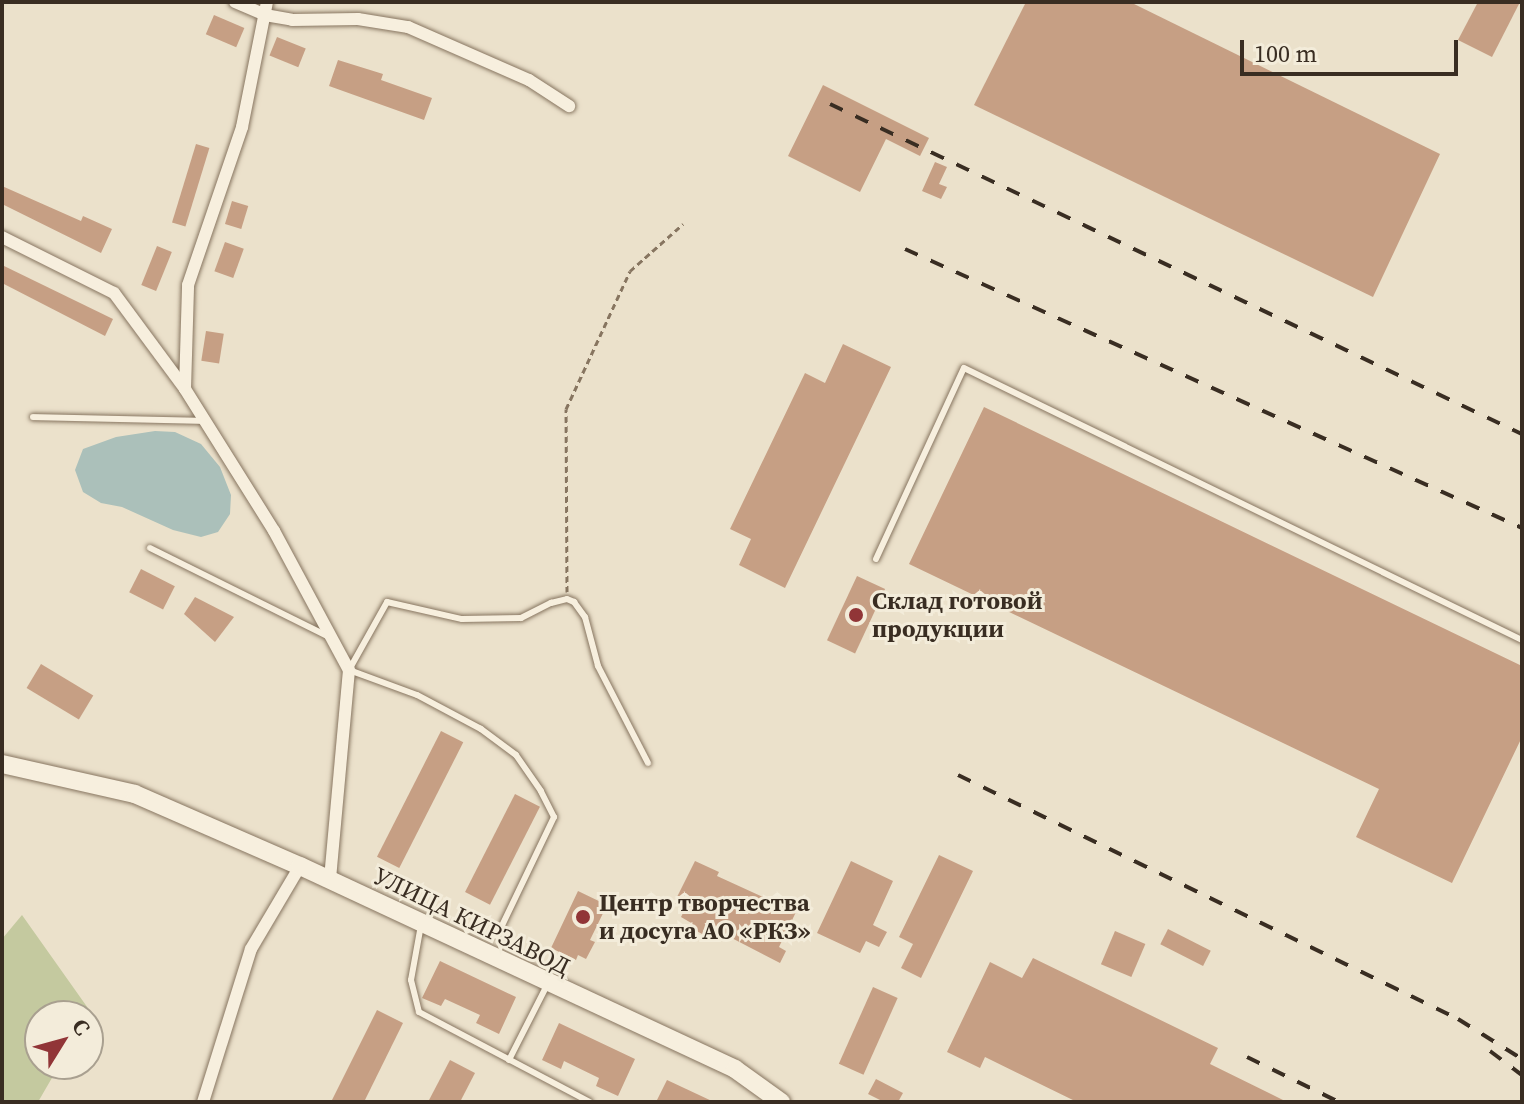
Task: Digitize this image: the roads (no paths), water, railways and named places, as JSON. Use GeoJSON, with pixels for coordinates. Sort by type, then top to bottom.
{"type":"FeatureCollection","features":[{"type":"Feature","properties":{"kind":"street"},"geometry":{"type":"LineString","coordinates":[[235,2],[266,9],[292,20],[358,19],[408,27],[529,80],[569,106]]}},
{"type":"Feature","properties":{"kind":"street"},"geometry":{"type":"LineString","coordinates":[[185,389],[188,285],[242,127],[266,9]]}},
{"type":"Feature","properties":{"kind":"street"},"geometry":{"type":"LineString","coordinates":[[2,237],[114,293],[185,389],[274,531],[349,670],[330,879]]}},
{"type":"Feature","properties":{"kind":"street","name":"УЛИЦА КИРЗАВОД"},"geometry":{"type":"LineString","coordinates":[[2,764],[135,794],[330,879],[421,925],[747,1075],[781,1102]]}},
{"type":"Feature","properties":{"kind":"street"},"geometry":{"type":"LineString","coordinates":[[203,1102],[251,949],[300,866]]}},
{"type":"Feature","properties":{"kind":"lane"},"geometry":{"type":"LineString","coordinates":[[876,559],[964,368],[1522,640]]}},
{"type":"Feature","properties":{"kind":"lane"},"geometry":{"type":"LineString","coordinates":[[33,417],[205,421]]}},
{"type":"Feature","properties":{"kind":"lane"},"geometry":{"type":"LineString","coordinates":[[150,548],[332,639]]}},
{"type":"Feature","properties":{"kind":"lane"},"geometry":{"type":"LineString","coordinates":[[497,936],[554,817],[541,791],[516,755],[481,729],[417,695],[349,670],[387,602],[462,619],[521,618],[567,599],[574,602],[585,617],[598,666],[648,763]]}},
{"type":"Feature","properties":{"kind":"lane"},"geometry":{"type":"LineString","coordinates":[[421,925],[411,980],[419,1012],[590,1102]]}},
{"type":"Feature","properties":{"kind":"lane"},"geometry":{"type":"LineString","coordinates":[[509,1060],[548,984]]}},
{"type":"Feature","properties":{"kind":"water"},"geometry":{"type":"Polygon","coordinates":[[[155,431],[175,432],[201,444],[220,467],[231,495],[230,514],[218,532],[201,537],[173,530],[122,507],[101,503],[83,492],[75,470],[83,449],[116,437],[155,431]]]}},
{"type":"Feature","properties":{"kind":"railway"},"geometry":{"type":"LineString","coordinates":[[830,104],[1522,434]]}},
{"type":"Feature","properties":{"kind":"railway"},"geometry":{"type":"LineString","coordinates":[[905,249],[1522,528]]}},
{"type":"Feature","properties":{"kind":"railway"},"geometry":{"type":"LineString","coordinates":[[958,775],[1458,1019],[1522,1059]]}},
{"type":"Feature","properties":{"kind":"railway"},"geometry":{"type":"LineString","coordinates":[[1490,1051],[1522,1075]]}},
{"type":"Feature","properties":{"kind":"railway"},"geometry":{"type":"LineString","coordinates":[[1247,1057],[1339,1102]]}},
{"type":"Feature","properties":{"kind":"place","name":"Склад готовой продукции"},"geometry":{"type":"Point","coordinates":[856,615]}},
{"type":"Feature","properties":{"kind":"place","name":"Центр творчества и досуга АО «РКЗ»"},"geometry":{"type":"Point","coordinates":[583,917]}}]}
